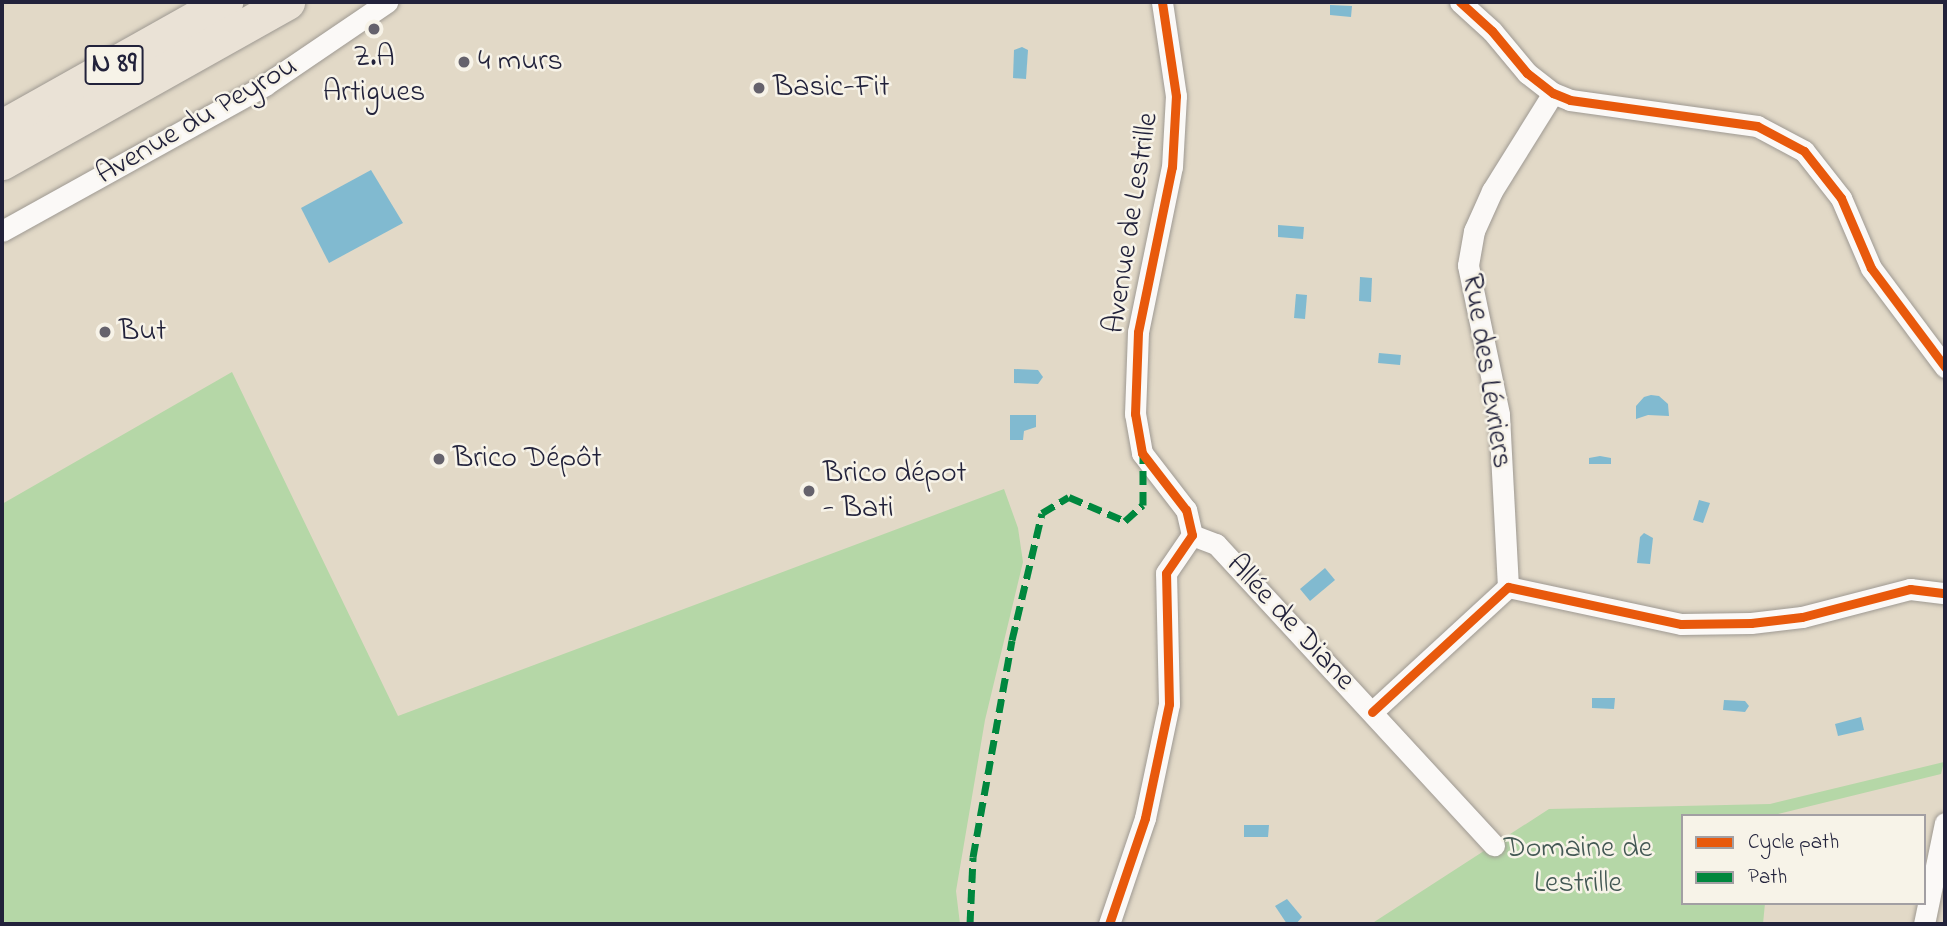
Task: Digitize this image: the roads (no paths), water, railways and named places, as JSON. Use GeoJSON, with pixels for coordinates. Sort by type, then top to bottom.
{"type":"FeatureCollection","features":[{"type":"Feature","properties":{"kind":"highway","name":"N 89"},"geometry":{"type":"LineString","coordinates":[[2,127],[225,2]]}},
{"type":"Feature","properties":{"kind":"highway","name":"N 89"},"geometry":{"type":"LineString","coordinates":[[2,162],[287,2]]}},
{"type":"Feature","properties":{"kind":"street","name":"Avenue du Peyrou"},"geometry":{"type":"LineString","coordinates":[[2,231],[265,85],[387,2]]}},
{"type":"Feature","properties":{"kind":"street","name":"Avenue de Lestrille"},"geometry":{"type":"LineString","coordinates":[[1162,2],[1176,96],[1172,167],[1138,332],[1135,414],[1142,453],[1186,510],[1192,535]]}},
{"type":"Feature","properties":{"kind":"street"},"geometry":{"type":"LineString","coordinates":[[1460,2],[1492,31],[1527,73],[1553,93],[1570,100],[1757,126],[1804,151],[1841,198],[1871,268],[1945,367]]}},
{"type":"Feature","properties":{"kind":"street","name":"Rue des Lévriers"},"geometry":{"type":"LineString","coordinates":[[1508,587],[1499,414],[1468,265],[1474,231],[1492,191],[1553,93]]}},
{"type":"Feature","properties":{"kind":"street","name":"Allée de Diane"},"geometry":{"type":"LineString","coordinates":[[1192,535],[1216,544],[1494,845]]}},
{"type":"Feature","properties":{"kind":"street"},"geometry":{"type":"LineString","coordinates":[[1109,924],[1146,818],[1169,704],[1166,573],[1192,535]]}},
{"type":"Feature","properties":{"kind":"street"},"geometry":{"type":"LineString","coordinates":[[1372,712],[1508,587],[1681,624],[1802,617],[1910,589],[1945,593]]}},
{"type":"Feature","properties":{"kind":"street"},"geometry":{"type":"LineString","coordinates":[[1924,924],[1945,823]]}},
{"type":"Feature","properties":{"kind":"water"},"geometry":{"type":"Polygon","coordinates":[[[1330,5],[1352,6],[1351,17],[1330,15],[1330,5]]]}},
{"type":"Feature","properties":{"kind":"water"},"geometry":{"type":"Polygon","coordinates":[[[1022,47],[1028,50],[1026,79],[1013,78],[1014,50],[1022,47]]]}},
{"type":"Feature","properties":{"kind":"water"},"geometry":{"type":"Polygon","coordinates":[[[371,170],[403,223],[329,263],[301,208],[371,170]]]}},
{"type":"Feature","properties":{"kind":"water"},"geometry":{"type":"Polygon","coordinates":[[[1278,225],[1304,227],[1303,239],[1278,237],[1278,225]]]}},
{"type":"Feature","properties":{"kind":"water"},"geometry":{"type":"Polygon","coordinates":[[[1360,277],[1372,278],[1371,302],[1359,301],[1360,277]]]}},
{"type":"Feature","properties":{"kind":"water"},"geometry":{"type":"Polygon","coordinates":[[[1296,294],[1307,295],[1305,319],[1294,318],[1296,294]]]}},
{"type":"Feature","properties":{"kind":"water"},"geometry":{"type":"Polygon","coordinates":[[[1379,353],[1401,355],[1400,365],[1378,363],[1379,353]]]}},
{"type":"Feature","properties":{"kind":"water"},"geometry":{"type":"Polygon","coordinates":[[[1014,369],[1038,370],[1043,377],[1038,384],[1014,383],[1014,369]]]}},
{"type":"Feature","properties":{"kind":"water"},"geometry":{"type":"Polygon","coordinates":[[[1659,396],[1668,404],[1669,416],[1648,415],[1636,419],[1636,406],[1644,397],[1659,396]]]}},
{"type":"Feature","properties":{"kind":"water"},"geometry":{"type":"Polygon","coordinates":[[[1010,415],[1036,415],[1036,427],[1024,431],[1023,440],[1010,440],[1010,415]]]}},
{"type":"Feature","properties":{"kind":"water"},"geometry":{"type":"Polygon","coordinates":[[[1589,458],[1611,458],[1611,464],[1589,464],[1589,458]]]}},
{"type":"Feature","properties":{"kind":"water"},"geometry":{"type":"Polygon","coordinates":[[[1699,500],[1710,503],[1703,523],[1693,520],[1699,500]]]}},
{"type":"Feature","properties":{"kind":"water"},"geometry":{"type":"Polygon","coordinates":[[[1644,533],[1653,538],[1650,564],[1637,563],[1640,537],[1644,533]]]}},
{"type":"Feature","properties":{"kind":"water"},"geometry":{"type":"Polygon","coordinates":[[[1325,568],[1335,580],[1310,601],[1300,589],[1325,568]]]}},
{"type":"Feature","properties":{"kind":"water"},"geometry":{"type":"Polygon","coordinates":[[[1592,698],[1615,698],[1614,709],[1592,708],[1592,698]]]}},
{"type":"Feature","properties":{"kind":"water"},"geometry":{"type":"Polygon","coordinates":[[[1724,700],[1745,701],[1749,706],[1745,712],[1723,710],[1724,700]]]}},
{"type":"Feature","properties":{"kind":"water"},"geometry":{"type":"Polygon","coordinates":[[[1861,717],[1864,730],[1838,736],[1835,724],[1861,717]]]}},
{"type":"Feature","properties":{"kind":"water"},"geometry":{"type":"Polygon","coordinates":[[[1244,825],[1269,825],[1268,837],[1244,837],[1244,825]]]}},
{"type":"Feature","properties":{"kind":"water"},"geometry":{"type":"Polygon","coordinates":[[[1287,899],[1302,917],[1296,924],[1287,924],[1275,906],[1287,899]]]}},
{"type":"Feature","properties":{"kind":"place","name":"Z.A Artigues"},"geometry":{"type":"Point","coordinates":[374,29]}},
{"type":"Feature","properties":{"kind":"place","name":"4 murs"},"geometry":{"type":"Point","coordinates":[464,62]}},
{"type":"Feature","properties":{"kind":"place","name":"Basic-Fit"},"geometry":{"type":"Point","coordinates":[759,88]}},
{"type":"Feature","properties":{"kind":"place","name":"But"},"geometry":{"type":"Point","coordinates":[105,332]}},
{"type":"Feature","properties":{"kind":"place","name":"Brico Dépôt"},"geometry":{"type":"Point","coordinates":[439,459]}},
{"type":"Feature","properties":{"kind":"place","name":"Brico dépot - Bati"},"geometry":{"type":"Point","coordinates":[809,491]}},
{"type":"Feature","properties":{"kind":"park label","name":"Domaine de Lestrille"},"geometry":{"type":"Point","coordinates":[1578,866]}}]}
